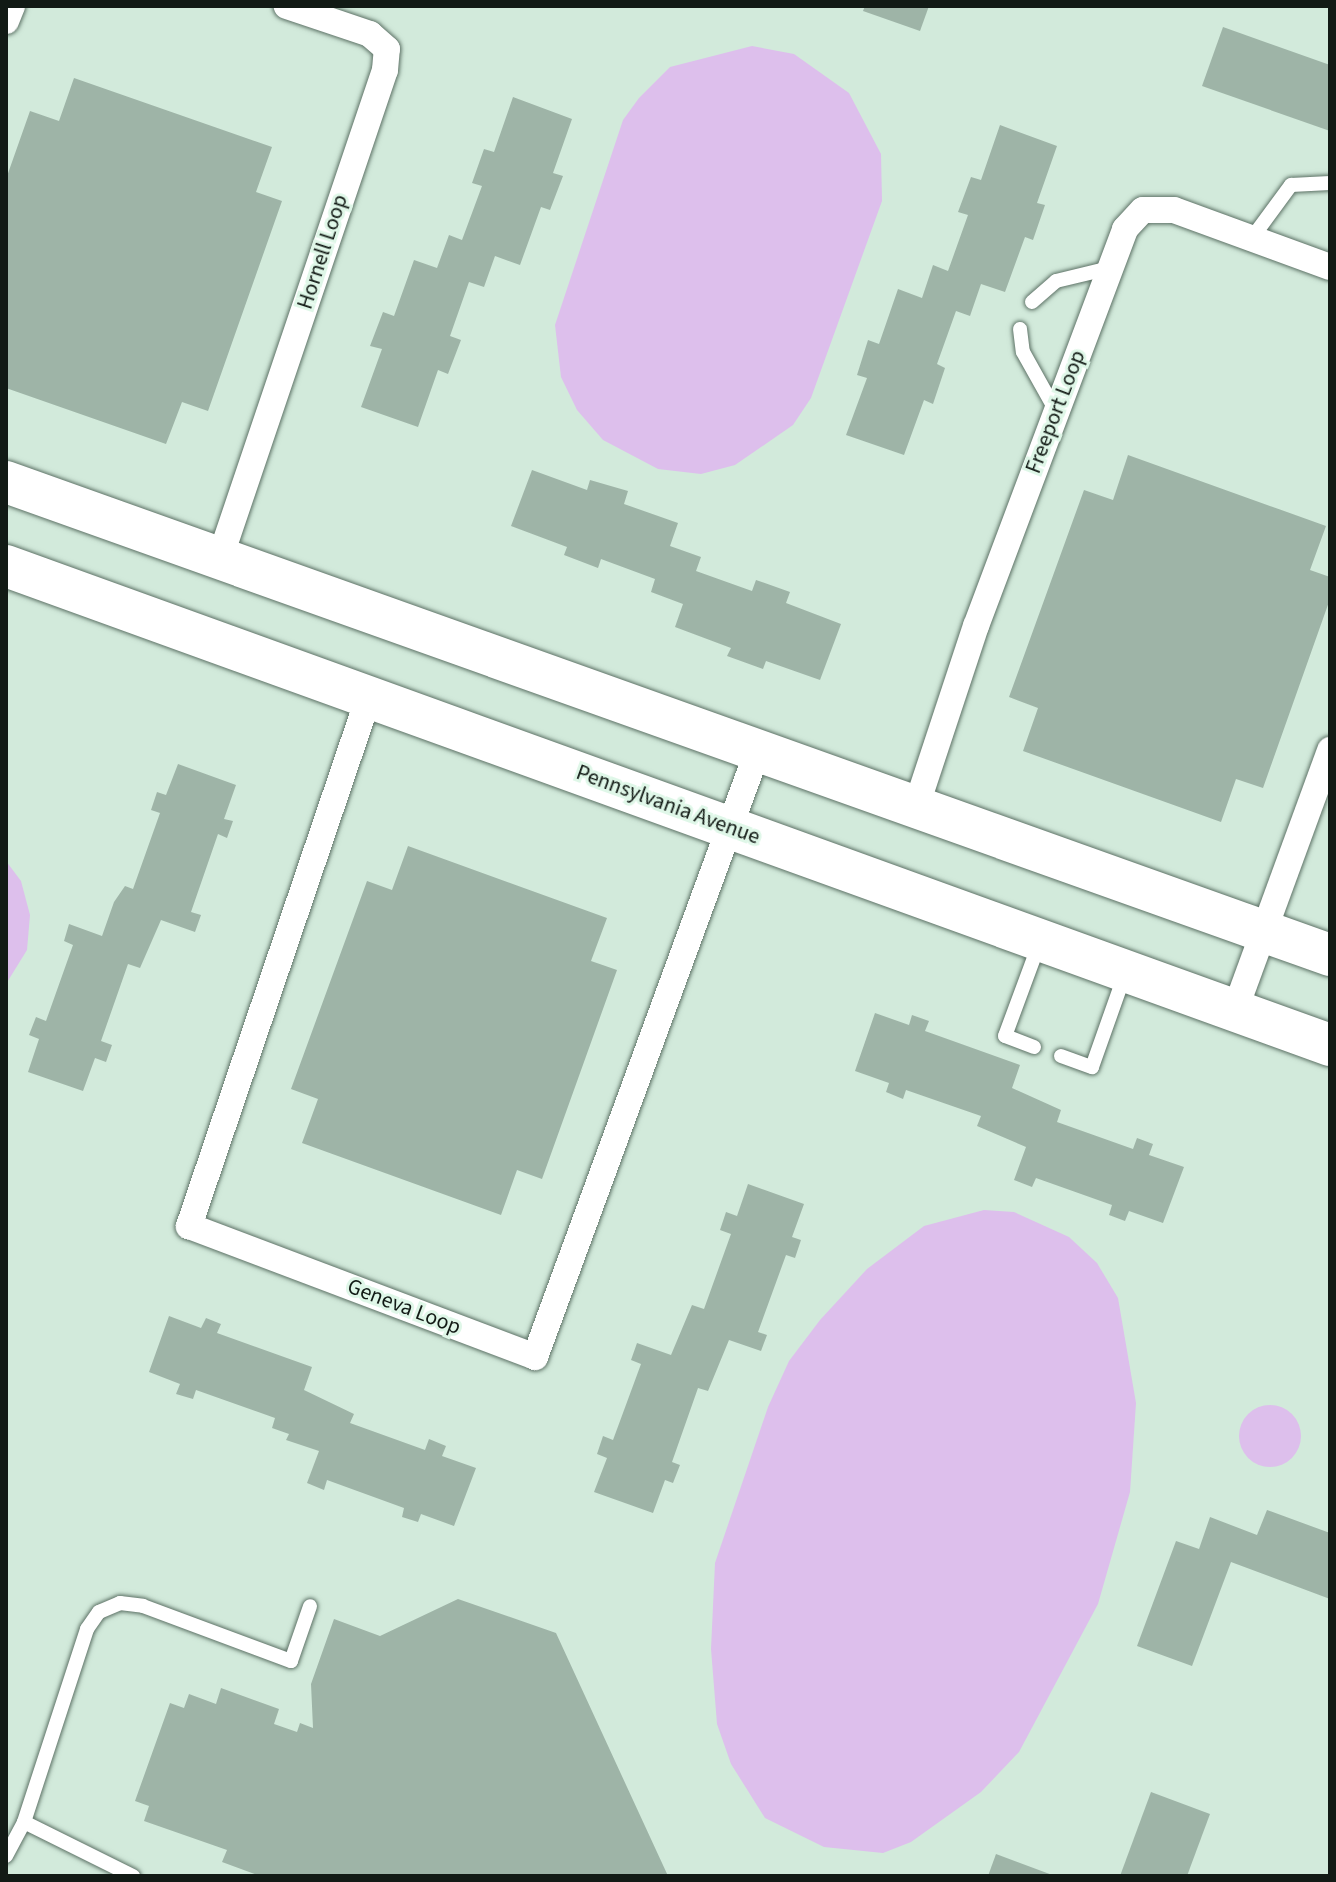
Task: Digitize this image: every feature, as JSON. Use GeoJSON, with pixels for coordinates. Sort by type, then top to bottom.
{"type":"FeatureCollection","features":[{"type":"Feature","properties":{"kind":"main road"},"geometry":{"type":"LineString","coordinates":[[6,482],[1330,955]]}},
{"type":"Feature","properties":{"kind":"main road","name":"Pennsylvania Avenue"},"geometry":{"type":"LineString","coordinates":[[6,566],[1330,1045]]}},
{"type":"Feature","properties":{"kind":"street"},"geometry":{"type":"LineString","coordinates":[[6,21],[12,6]]}},
{"type":"Feature","properties":{"kind":"street","name":"Hornell Loop"},"geometry":{"type":"LineString","coordinates":[[220,558],[385,70],[387,49],[370,34],[287,6]]}},
{"type":"Feature","properties":{"kind":"street","name":"Freeport Loop"},"geometry":{"type":"LineString","coordinates":[[916,807],[1056,411],[1125,229],[1143,210],[1174,210],[1330,267]]}},
{"type":"Feature","properties":{"kind":"street","name":"Geneva Loop"},"geometry":{"type":"LineString","coordinates":[[368,699],[189,1226],[535,1357],[758,750]]}},
{"type":"Feature","properties":{"kind":"street"},"geometry":{"type":"LineString","coordinates":[[1235,1010],[1330,750]]}},
{"type":"Feature","properties":{"kind":"lane"},"geometry":{"type":"LineString","coordinates":[[1252,238],[1291,185],[1309,179],[1330,183]]}},
{"type":"Feature","properties":{"kind":"lane"},"geometry":{"type":"LineString","coordinates":[[1032,302],[1056,281],[1110,268]]}},
{"type":"Feature","properties":{"kind":"lane"},"geometry":{"type":"LineString","coordinates":[[1020,329],[1023,352],[1056,411]]}},
{"type":"Feature","properties":{"kind":"lane"},"geometry":{"type":"LineString","coordinates":[[1034,1047],[1005,1036],[1040,940]]}},
{"type":"Feature","properties":{"kind":"lane"},"geometry":{"type":"LineString","coordinates":[[1061,1056],[1092,1067],[1127,971]]}},
{"type":"Feature","properties":{"kind":"lane"},"geometry":{"type":"LineString","coordinates":[[6,1856],[24,1822],[87,1629],[99,1612],[120,1603],[143,1606],[291,1661],[310,1606]]}},
{"type":"Feature","properties":{"kind":"lane"},"geometry":{"type":"LineString","coordinates":[[24,1822],[133,1876]]}},
{"type":"Feature","properties":{"kind":"shaded area"},"geometry":{"type":"Polygon","coordinates":[[[752,46],[794,54],[849,93],[881,154],[882,201],[811,398],[793,425],[735,465],[701,474],[658,469],[603,440],[577,410],[561,377],[555,325],[623,120],[639,98],[670,67],[752,46]]]}},
{"type":"Feature","properties":{"kind":"shaded area"},"geometry":{"type":"Polygon","coordinates":[[[6,861],[21,881],[30,915],[27,950],[6,984],[6,861]]]}},
{"type":"Feature","properties":{"kind":"shaded area"},"geometry":{"type":"Polygon","coordinates":[[[984,1210],[1014,1212],[1069,1237],[1097,1263],[1118,1298],[1136,1403],[1130,1492],[1098,1604],[1019,1752],[981,1792],[911,1842],[883,1853],[824,1847],[765,1818],[731,1764],[717,1724],[711,1649],[715,1563],[768,1407],[789,1361],[820,1320],[867,1269],[924,1226],[984,1210]]]}},
{"type":"Feature","properties":{"kind":"shaded area"},"geometry":{"type":"Polygon","coordinates":[[[1264,1405],[1276,1405],[1292,1414],[1299,1424],[1299,1448],[1292,1458],[1276,1467],[1264,1467],[1244,1453],[1239,1442],[1239,1430],[1253,1410],[1264,1405]]]}},
{"type":"Feature","properties":{"kind":"building"},"geometry":{"type":"Polygon","coordinates":[[[865,6],[929,6],[920,31],[863,11],[865,6]]]}},
{"type":"Feature","properties":{"kind":"building"},"geometry":{"type":"Polygon","coordinates":[[[1223,27],[1330,65],[1330,131],[1202,86],[1223,27]]]}},
{"type":"Feature","properties":{"kind":"building"},"geometry":{"type":"Polygon","coordinates":[[[74,78],[272,147],[256,192],[282,201],[208,411],[182,402],[166,444],[6,388],[6,179],[30,111],[59,121],[74,78]]]}},
{"type":"Feature","properties":{"kind":"building"},"geometry":{"type":"Polygon","coordinates":[[[513,97],[572,119],[553,173],[563,176],[550,210],[541,207],[520,265],[495,256],[484,287],[469,282],[450,336],[461,340],[448,374],[438,370],[418,427],[361,407],[382,349],[370,346],[383,312],[394,316],[414,260],[437,268],[449,235],[462,240],[482,186],[472,183],[484,149],[494,152],[513,97]]]}},
{"type":"Feature","properties":{"kind":"building"},"geometry":{"type":"Polygon","coordinates":[[[1000,125],[1057,146],[1037,203],[1045,205],[1033,240],[1025,237],[1005,292],[981,284],[970,316],[956,311],[937,364],[945,368],[933,404],[924,400],[904,455],[846,435],[867,378],[857,375],[868,340],[879,344],[898,289],[922,298],[933,265],[948,271],[968,215],[958,212],[971,177],[981,180],[1000,125]]]}},
{"type":"Feature","properties":{"kind":"building"},"geometry":{"type":"Polygon","coordinates":[[[1128,455],[1326,526],[1310,570],[1330,577],[1330,599],[1263,788],[1236,779],[1221,822],[1023,751],[1038,708],[1009,697],[1084,490],[1113,500],[1128,455]]]}},
{"type":"Feature","properties":{"kind":"building"},"geometry":{"type":"Polygon","coordinates":[[[532,470],[587,490],[590,480],[628,491],[624,504],[678,523],[670,546],[701,557],[696,571],[752,591],[756,580],[790,592],[786,603],[841,624],[820,680],[766,661],[763,669],[727,656],[731,648],[675,627],[683,604],[651,592],[655,579],[601,559],[598,568],[564,555],[567,547],[511,526],[532,470]]]}},
{"type":"Feature","properties":{"kind":"building"},"geometry":{"type":"Polygon","coordinates":[[[178,764],[236,785],[224,819],[233,821],[227,838],[218,834],[191,912],[201,915],[195,932],[161,920],[140,968],[128,964],[101,1041],[112,1045],[106,1062],[95,1058],[83,1091],[28,1072],[39,1039],[29,1035],[36,1017],[46,1021],[73,945],[64,941],[69,924],[102,936],[114,902],[125,886],[133,889],[160,813],[151,810],[157,792],[166,795],[178,764]]]}},
{"type":"Feature","properties":{"kind":"building"},"geometry":{"type":"Polygon","coordinates":[[[408,846],[607,918],[591,961],[617,970],[542,1179],[517,1170],[501,1215],[302,1143],[318,1099],[291,1089],[367,881],[392,890],[408,846]]]}},
{"type":"Feature","properties":{"kind":"building"},"geometry":{"type":"Polygon","coordinates":[[[875,1013],[909,1025],[912,1015],[929,1021],[925,1031],[1020,1065],[1012,1088],[1061,1110],[1057,1122],[1133,1149],[1137,1138],[1153,1144],[1149,1155],[1184,1167],[1163,1223],[1129,1211],[1125,1221],[1109,1215],[1112,1205],[1036,1178],[1032,1187],[1014,1180],[1026,1147],[977,1126],[981,1116],[906,1090],[903,1099],[886,1092],[889,1083],[855,1071],[875,1013]]]}},
{"type":"Feature","properties":{"kind":"building"},"geometry":{"type":"Polygon","coordinates":[[[748,1184],[804,1204],[792,1237],[801,1240],[795,1258],[786,1255],[758,1332],[767,1335],[761,1351],[729,1340],[708,1391],[698,1388],[672,1462],[680,1465],[673,1483],[665,1480],[653,1513],[594,1492],[607,1458],[597,1454],[603,1436],[613,1440],[641,1364],[631,1360],[637,1343],[671,1355],[692,1305],[704,1309],[731,1234],[720,1230],[726,1212],[737,1216],[748,1184]]]}},
{"type":"Feature","properties":{"kind":"building"},"geometry":{"type":"Polygon","coordinates":[[[169,1316],[201,1328],[206,1318],[221,1324],[217,1333],[312,1367],[304,1390],[354,1414],[350,1423],[425,1450],[429,1439],[446,1446],[442,1456],[476,1468],[454,1526],[421,1514],[418,1522],[402,1517],[404,1508],[327,1480],[324,1490],[307,1483],[319,1451],[286,1440],[289,1434],[272,1428],[275,1418],[196,1390],[193,1399],[176,1394],[180,1384],[149,1372],[169,1316]]]}},
{"type":"Feature","properties":{"kind":"building"},"geometry":{"type":"Polygon","coordinates":[[[1267,1510],[1330,1533],[1330,1599],[1231,1562],[1192,1666],[1137,1646],[1176,1541],[1199,1549],[1210,1517],[1257,1535],[1267,1510]]]}},
{"type":"Feature","properties":{"kind":"building"},"geometry":{"type":"Polygon","coordinates":[[[458,1599],[556,1633],[668,1876],[260,1876],[222,1862],[227,1850],[144,1821],[149,1806],[135,1801],[170,1703],[184,1708],[189,1694],[216,1704],[221,1688],[279,1709],[274,1724],[297,1732],[300,1723],[313,1728],[311,1684],[334,1619],[380,1636],[458,1599]]]}},
{"type":"Feature","properties":{"kind":"building"},"geometry":{"type":"Polygon","coordinates":[[[1151,1792],[1210,1814],[1187,1876],[1120,1876],[1151,1792]]]}},
{"type":"Feature","properties":{"kind":"building"},"geometry":{"type":"Polygon","coordinates":[[[996,1854],[1055,1876],[988,1876],[996,1854]]]}}]}
